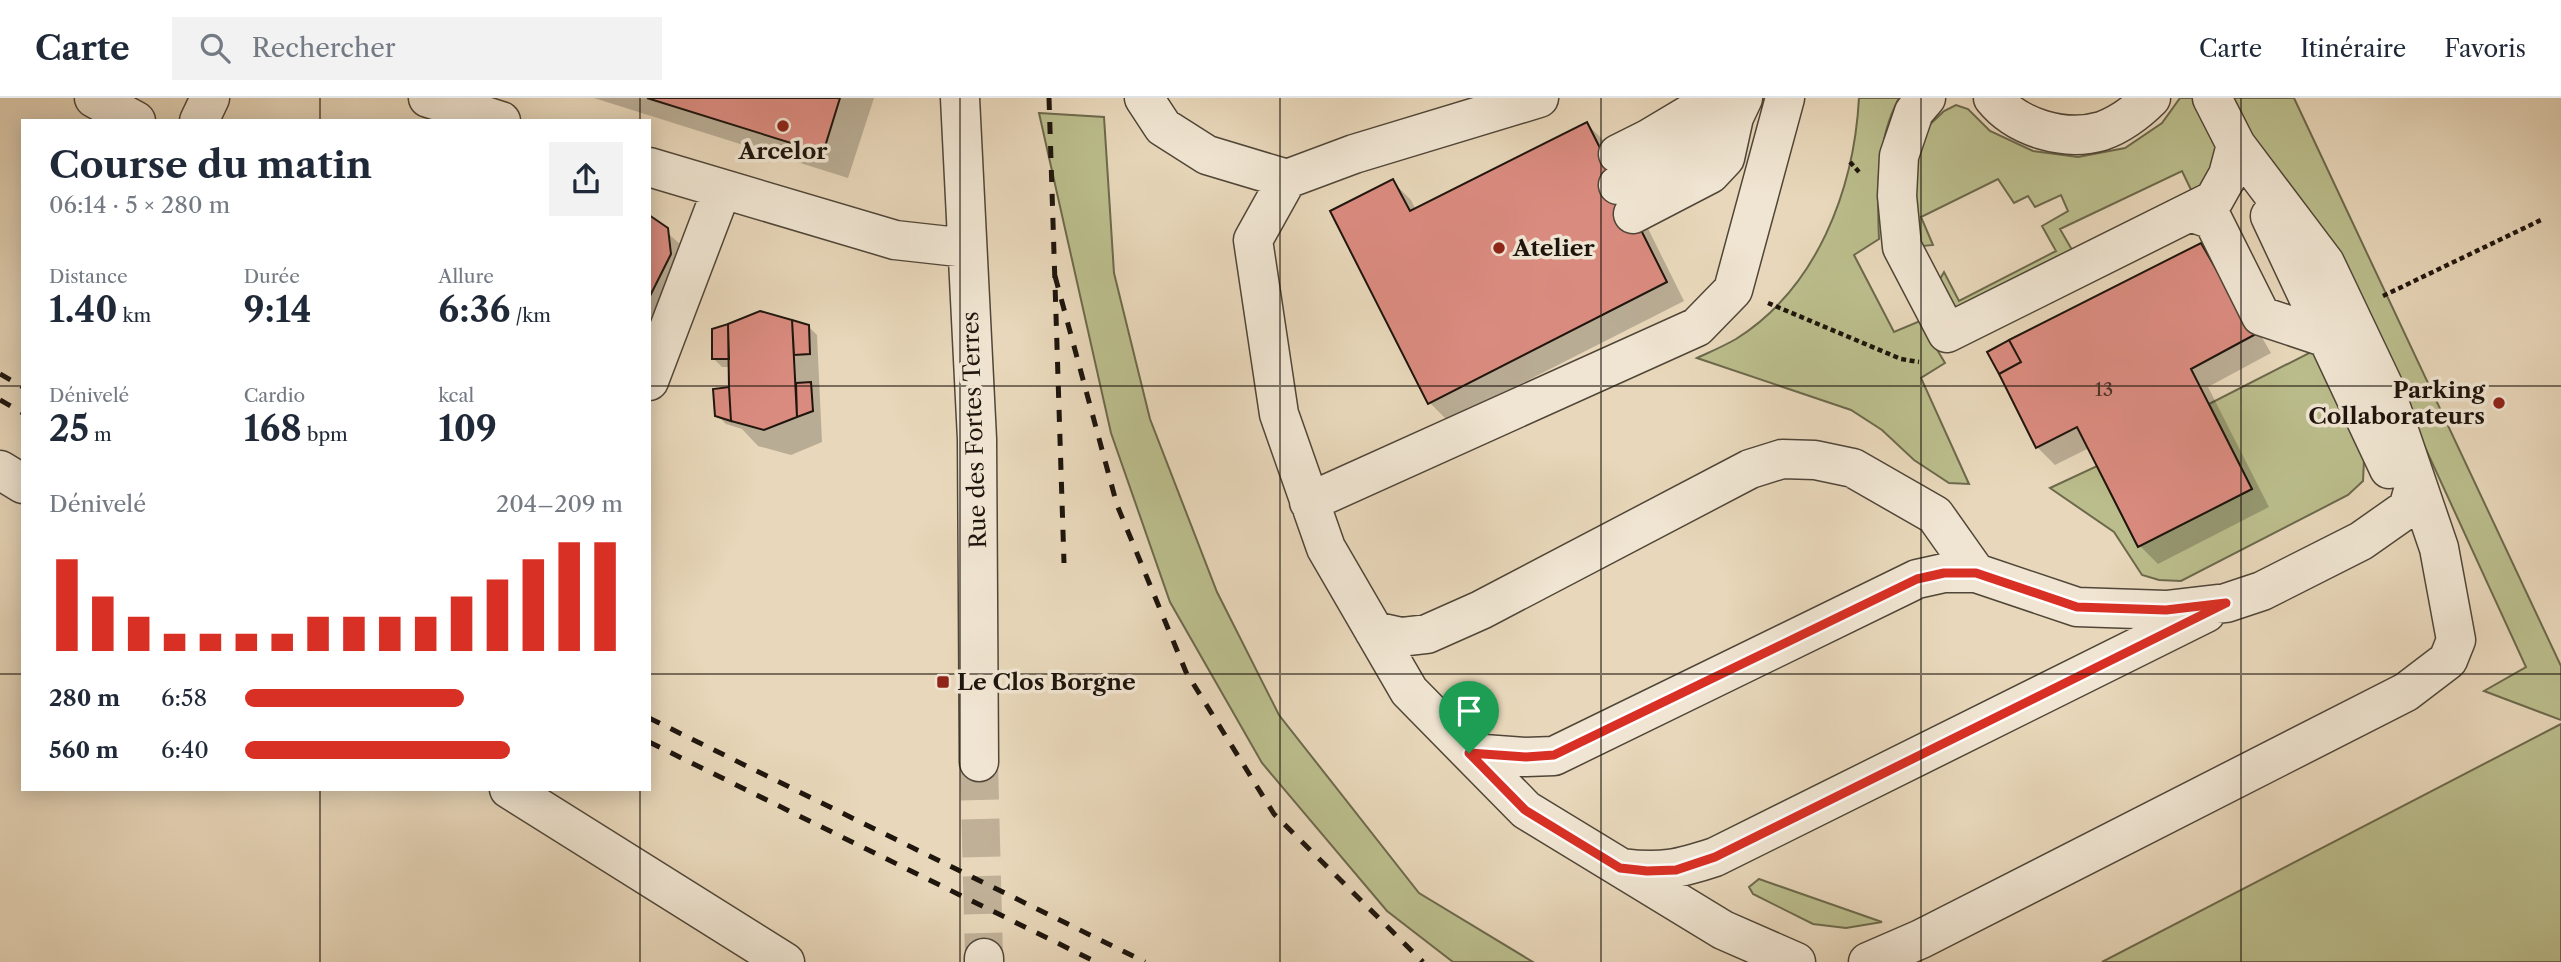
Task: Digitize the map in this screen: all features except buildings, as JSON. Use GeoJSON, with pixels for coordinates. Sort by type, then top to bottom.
{"type":"FeatureCollection","features":[{"type":"Feature","properties":{"kind":"street"},"geometry":{"type":"LineString","coordinates":[[94,98],[132,119]]}},
{"type":"Feature","properties":{"kind":"street"},"geometry":{"type":"LineString","coordinates":[[200,119],[211,98]]}},
{"type":"Feature","properties":{"kind":"street"},"geometry":{"type":"LineString","coordinates":[[428,98],[495,119]]}},
{"type":"Feature","properties":{"kind":"street","name":"Rue des Fortes Terres"},"geometry":{"type":"LineString","coordinates":[[960,98],[977,439],[978,762]]}},
{"type":"Feature","properties":{"kind":"street"},"geometry":{"type":"LineString","coordinates":[[1144,98],[1163,127],[1207,155],[1286,179],[1539,98]]}},
{"type":"Feature","properties":{"kind":"street"},"geometry":{"type":"LineString","coordinates":[[1396,142],[1437,98]]}},
{"type":"Feature","properties":{"kind":"street"},"geometry":{"type":"LineString","coordinates":[[1309,502],[1697,327],[1733,290],[1785,98]]}},
{"type":"Feature","properties":{"kind":"street"},"geometry":{"type":"LineString","coordinates":[[1926,98],[1914,112],[1899,156],[1897,196],[1902,247],[1947,333],[2193,213],[2214,200],[2228,175],[2236,145]]}},
{"type":"Feature","properties":{"kind":"street"},"geometry":{"type":"LineString","coordinates":[[1993,98],[2029,126],[2065,135],[2101,131],[2134,115],[2151,98]]}},
{"type":"Feature","properties":{"kind":"street"},"geometry":{"type":"LineString","coordinates":[[1868,962],[1921,940],[2406,692],[2448,660],[2456,640],[2439,548],[2412,496],[2384,387],[2338,326],[2325,263],[2236,145],[2212,98]]}},
{"type":"Feature","properties":{"kind":"street"},"geometry":{"type":"LineString","coordinates":[[1731,104],[1725,158],[1710,174],[1619,186],[1648,139],[1731,104]]}},
{"type":"Feature","properties":{"kind":"street"},"geometry":{"type":"LineString","coordinates":[[651,168],[895,240],[967,248]]}},
{"type":"Feature","properties":{"kind":"street"},"geometry":{"type":"LineString","coordinates":[[1286,179],[1253,240],[1279,414],[1326,548],[1409,691],[1525,810],[1723,930],[1796,962]]}},
{"type":"Feature","properties":{"kind":"street"},"geometry":{"type":"LineString","coordinates":[[651,376],[722,189]]}},
{"type":"Feature","properties":{"kind":"street"},"geometry":{"type":"LineString","coordinates":[[2193,213],[2213,220],[2261,316],[2338,326]]}},
{"type":"Feature","properties":{"kind":"street"},"geometry":{"type":"LineString","coordinates":[[1374,632],[1401,637],[1427,634],[1481,610],[1750,469],[1782,459],[1815,460],[1853,468],[1935,514],[1976,573]]}},
{"type":"Feature","properties":{"kind":"street"},"geometry":{"type":"LineString","coordinates":[[0,470],[21,483]]}},
{"type":"Feature","properties":{"kind":"street"},"geometry":{"type":"LineString","coordinates":[[1620,868],[1676,870],[1715,857],[2226,603],[2262,591],[2361,541],[2412,496]]}},
{"type":"Feature","properties":{"kind":"street"},"geometry":{"type":"LineString","coordinates":[[1469,753],[1526,757],[1554,755],[1917,579],[1944,573],[1976,573],[2077,607],[2166,610],[2226,603]]}},
{"type":"Feature","properties":{"kind":"street"},"geometry":{"type":"LineString","coordinates":[[512,791],[785,962]]}},
{"type":"Feature","properties":{"kind":"path"},"geometry":{"type":"LineString","coordinates":[[2338,326],[2432,271],[2543,219]]}},
{"type":"Feature","properties":{"kind":"path"},"geometry":{"type":"LineString","coordinates":[[1733,290],[1798,314],[1901,359],[1925,363]]}},
{"type":"Feature","properties":{"kind":"green space"},"geometry":{"type":"Polygon","coordinates":[[[1859,98],[1899,98],[1891,114],[1882,149],[1878,185],[1879,239],[1854,255],[1894,332],[1920,321],[1945,363],[1921,378],[1969,484],[1949,483],[1914,460],[1882,430],[1851,410],[1697,358],[1736,339],[1764,318],[1789,293],[1809,265],[1826,234],[1839,201],[1856,133],[1859,98]]]}},
{"type":"Feature","properties":{"kind":"green space"},"geometry":{"type":"Polygon","coordinates":[[[2180,98],[2199,98],[2216,142],[2214,168],[2194,196],[2182,171],[2060,229],[2075,255],[1960,316],[1940,279],[1944,272],[1959,301],[2056,251],[2042,226],[2068,211],[2061,195],[2035,207],[2028,196],[2014,203],[1998,179],[1921,217],[1933,245],[1923,246],[1912,221],[1912,182],[1923,131],[1944,111],[1956,105],[1968,109],[1990,131],[2033,151],[2078,157],[2125,148],[2162,123],[2180,98]]]}},
{"type":"Feature","properties":{"kind":"green space"},"geometry":{"type":"Polygon","coordinates":[[[2230,98],[2294,98],[2561,666],[2561,720],[2484,691],[2526,667],[2356,297],[2241,128],[2230,98]]]}},
{"type":"Feature","properties":{"kind":"green space"},"geometry":{"type":"Polygon","coordinates":[[[1039,113],[1104,117],[1114,273],[1150,419],[1217,592],[1279,715],[1419,893],[1533,962],[1453,962],[1387,911],[1262,763],[1170,602],[1111,433],[1039,113]]]}},
{"type":"Feature","properties":{"kind":"green space"},"geometry":{"type":"Polygon","coordinates":[[[2313,351],[2364,460],[2363,481],[2348,495],[2181,581],[2159,580],[2142,575],[2114,532],[2050,488],[2097,466],[2138,547],[2252,489],[2209,404],[2313,351]]]}},
{"type":"Feature","properties":{"kind":"green space"},"geometry":{"type":"Polygon","coordinates":[[[2561,724],[2561,962],[2102,962],[2561,724]]]}},
{"type":"Feature","properties":{"kind":"green space"},"geometry":{"type":"Polygon","coordinates":[[[1759,879],[1882,922],[1846,928],[1813,924],[1753,894],[1749,887],[1759,879]]]}},
{"type":"Feature","properties":{"kind":"tunnel"},"geometry":{"type":"LineString","coordinates":[[979,762],[984,958]]}},
{"type":"Feature","properties":{"kind":"railway"},"geometry":{"type":"LineString","coordinates":[[1049,98],[1064,563]]}},
{"type":"Feature","properties":{"kind":"railway"},"geometry":{"type":"LineString","coordinates":[[1055,276],[1117,505],[1186,672],[1274,814],[1423,962]]}},
{"type":"Feature","properties":{"kind":"railway"},"geometry":{"type":"LineString","coordinates":[[0,374],[21,386]]}},
{"type":"Feature","properties":{"kind":"railway"},"geometry":{"type":"LineString","coordinates":[[0,400],[21,412]]}},
{"type":"Feature","properties":{"kind":"railway"},"geometry":{"type":"LineString","coordinates":[[651,719],[1145,962]]}},
{"type":"Feature","properties":{"kind":"railway"},"geometry":{"type":"LineString","coordinates":[[651,743],[1096,962]]}},
{"type":"Feature","properties":{"kind":"place","name":"Arcelor"},"geometry":{"type":"Point","coordinates":[783,126]}},
{"type":"Feature","properties":{"kind":"place","name":"Atelier"},"geometry":{"type":"Point","coordinates":[1499,248]}},
{"type":"Feature","properties":{"kind":"place","name":"Parking Collaborateurs"},"geometry":{"type":"Point","coordinates":[2499,403]}},
{"type":"Feature","properties":{"kind":"place","name":"Le Clos Borgne"},"geometry":{"type":"Point","coordinates":[943,682]}},
{"type":"Feature","properties":{"kind":"route"},"geometry":{"type":"LineString","coordinates":[[1944,573],[1976,573],[2077,607],[2166,610],[2226,603],[1715,857],[1676,870],[1620,868],[1525,810],[1469,753],[1526,757],[1554,755],[1596,737],[1917,579],[1944,573]]}}]}
